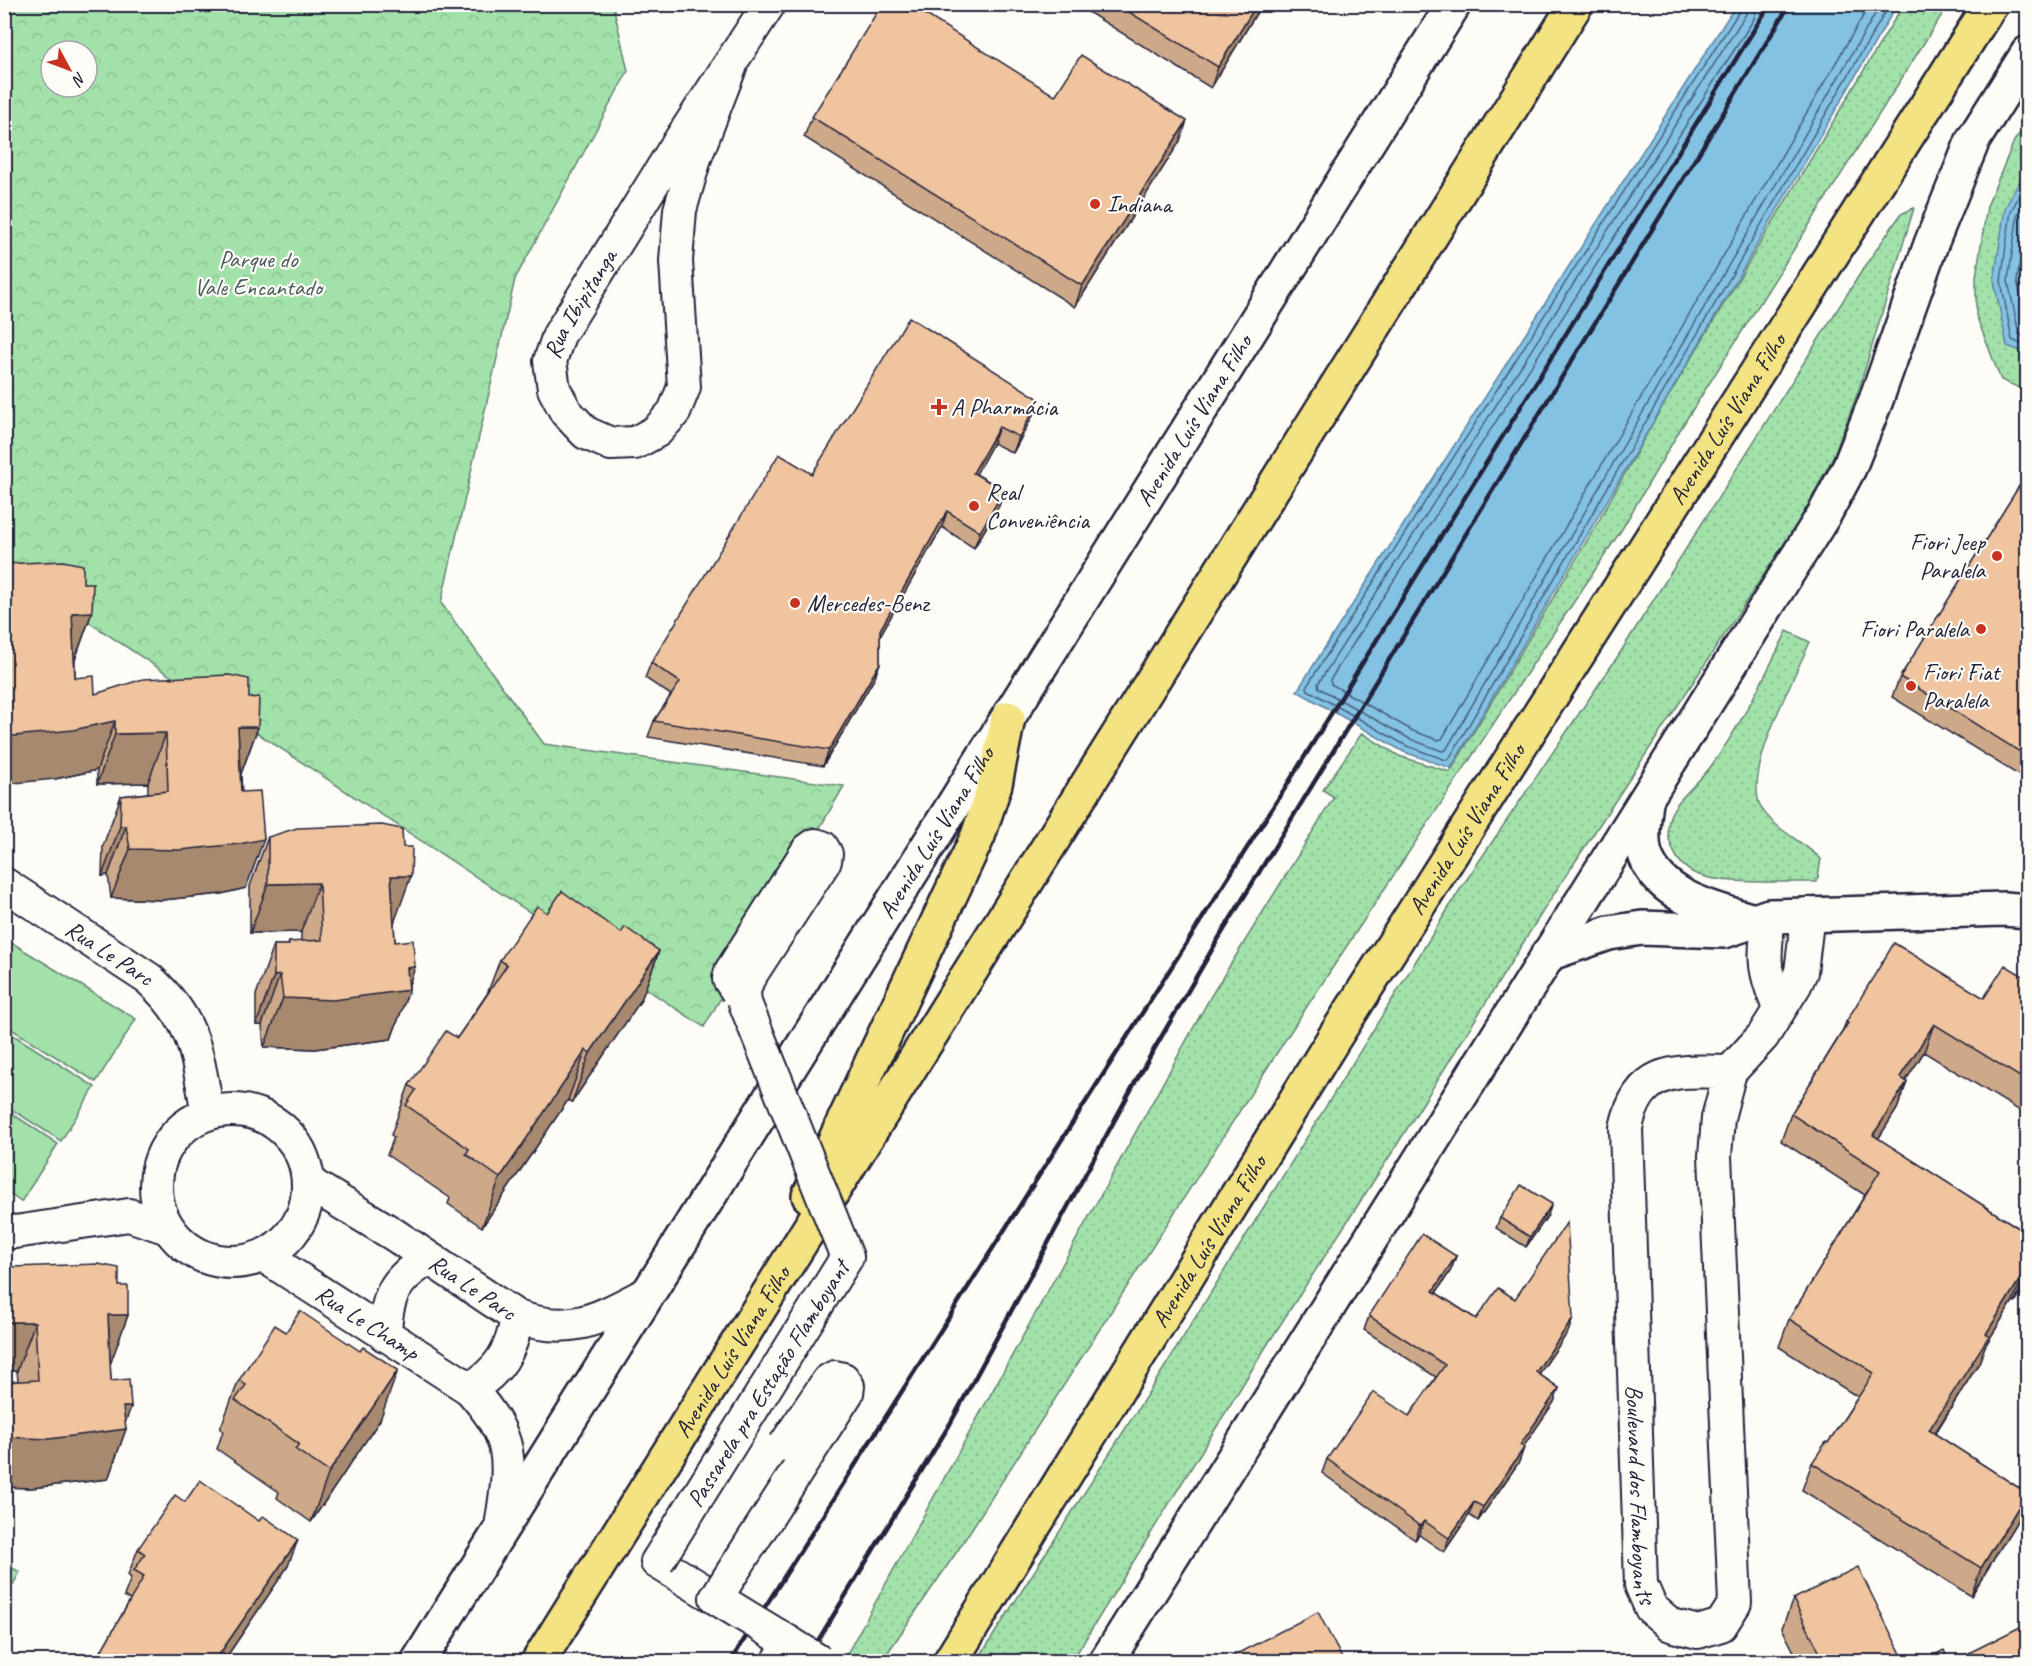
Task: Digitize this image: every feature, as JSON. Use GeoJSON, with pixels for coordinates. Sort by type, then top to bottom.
{"type":"FeatureCollection","features":[{"type":"Feature","properties":{"kind":"highway","name":"Avenida Luís Viana Filho"},"geometry":{"type":"LineString","coordinates":[[538,1662],[1576,4]]}},
{"type":"Feature","properties":{"kind":"highway","name":"Avenida Luís Viana Filho"},"geometry":{"type":"LineString","coordinates":[[950,1662],[1334,1038],[1991,4]]}},
{"type":"Feature","properties":{"kind":"highway"},"geometry":{"type":"LineString","coordinates":[[741,1339],[942,917],[978,836],[995,784],[1008,718]]}},
{"type":"Feature","properties":{"kind":"main road","name":"Avenida Luís Viana Filho"},"geometry":{"type":"LineString","coordinates":[[418,1662],[1454,4]]}},
{"type":"Feature","properties":{"kind":"main road"},"geometry":{"type":"LineString","coordinates":[[1106,1662],[1774,597],[1849,468],[1931,244],[1973,140],[2028,53]]}},
{"type":"Feature","properties":{"kind":"main road"},"geometry":{"type":"LineString","coordinates":[[1647,799],[1642,829],[1646,857],[1658,875],[1693,901],[1760,918]]}},
{"type":"Feature","properties":{"kind":"main road"},"geometry":{"type":"LineString","coordinates":[[1548,954],[1609,933],[1642,928],[1724,931],[1760,918],[1808,914],[2004,909],[2028,911]]}},
{"type":"Feature","properties":{"kind":"street","name":"Rua Ibipitanga"},"geometry":{"type":"LineString","coordinates":[[731,65],[675,148],[559,335],[550,361],[554,389],[566,412],[586,433],[611,444],[636,443],[657,431],[674,412],[684,387],[685,360],[678,311],[676,261],[680,210],[695,158],[731,65],[757,11]]}},
{"type":"Feature","properties":{"kind":"street","name":"Passarela pra Estação Flamboyant"},"geometry":{"type":"LineString","coordinates":[[716,1598],[657,1562],[847,1257],[745,1003],[744,992],[748,979],[825,861],[826,854],[822,847],[815,845],[808,850],[731,971],[729,979],[737,991]]}},
{"type":"Feature","properties":{"kind":"street","name":"Rua Le Parc"},"geometry":{"type":"LineString","coordinates":[[4,884],[149,979],[167,996],[181,1013],[192,1035],[208,1113]]}},
{"type":"Feature","properties":{"kind":"street","name":"Boulevard dos Flamboyants"},"geometry":{"type":"LineString","coordinates":[[1730,1072],[1680,1072],[1656,1079],[1639,1092],[1630,1111],[1626,1128],[1641,1585],[1651,1608],[1671,1625],[1698,1632],[1721,1625],[1735,1603],[1714,1156],[1718,1118],[1730,1072],[1762,1036],[1801,972],[1808,914]]}},
{"type":"Feature","properties":{"kind":"street"},"geometry":{"type":"LineString","coordinates":[[1760,918],[1768,982],[1779,1008]]}},
{"type":"Feature","properties":{"kind":"street"},"geometry":{"type":"LineString","coordinates":[[231,1109],[255,1112],[276,1122],[294,1139],[305,1160],[309,1183],[308,1201],[292,1234],[264,1256],[237,1263],[210,1260],[186,1248],[168,1228],[158,1207],[156,1184],[160,1161],[170,1140],[178,1132],[187,1124],[208,1113],[231,1109]]}},
{"type":"Feature","properties":{"kind":"street","name":"Rua Le Parc"},"geometry":{"type":"LineString","coordinates":[[309,1183],[393,1234],[517,1317],[558,1327],[582,1323],[648,1293]]}},
{"type":"Feature","properties":{"kind":"street"},"geometry":{"type":"LineString","coordinates":[[4,1230],[15,1232],[129,1215],[168,1228]]}},
{"type":"Feature","properties":{"kind":"street","name":"Rua Le Champ"},"geometry":{"type":"LineString","coordinates":[[264,1256],[470,1389]]}},
{"type":"Feature","properties":{"kind":"street"},"geometry":{"type":"LineString","coordinates":[[385,1335],[385,1312],[394,1289],[408,1271],[428,1259]]}},
{"type":"Feature","properties":{"kind":"street"},"geometry":{"type":"LineString","coordinates":[[501,1527],[509,1459],[501,1430],[488,1409],[470,1389],[485,1380],[509,1352],[517,1317]]}},
{"type":"Feature","properties":{"kind":"street"},"geometry":{"type":"LineString","coordinates":[[785,1445],[828,1381],[835,1377],[843,1379],[848,1386],[847,1393],[716,1598],[784,1652],[820,1662]]}},
{"type":"Feature","properties":{"kind":"green space","name":"Parque do Vale Encantado"},"geometry":{"type":"Polygon","coordinates":[[[4,5],[613,5],[628,71],[515,279],[441,603],[544,744],[844,786],[704,1027],[5,567],[4,5]]]}},
{"type":"Feature","properties":{"kind":"green space"},"geometry":{"type":"Polygon","coordinates":[[[1903,5],[1948,5],[1681,428],[1622,529],[1300,1017],[960,1547],[882,1661],[843,1661],[1211,996],[1334,797],[1323,790],[1362,733],[1399,756],[1450,772],[1598,522],[1659,412],[1903,5]]]}},
{"type":"Feature","properties":{"kind":"green space"},"geometry":{"type":"Polygon","coordinates":[[[2027,123],[2027,391],[2001,380],[1976,315],[1976,277],[1987,206],[2014,141],[2027,123]]]}},
{"type":"Feature","properties":{"kind":"green space"},"geometry":{"type":"Polygon","coordinates":[[[1914,208],[1858,392],[1833,457],[1801,518],[1548,903],[1395,1148],[1269,1342],[1072,1661],[977,1661],[1166,1365],[1461,888],[1618,656],[1865,266],[1901,214],[1914,208]]]}},
{"type":"Feature","properties":{"kind":"green space"},"geometry":{"type":"Polygon","coordinates":[[[1787,631],[1810,642],[1783,700],[1764,749],[1757,792],[1761,807],[1773,822],[1821,859],[1817,882],[1721,880],[1694,873],[1682,864],[1673,851],[1668,827],[1671,814],[1680,800],[1708,770],[1730,738],[1787,631]]]}},
{"type":"Feature","properties":{"kind":"green space"},"geometry":{"type":"Polygon","coordinates":[[[4,938],[136,1019],[96,1082],[5,1025],[4,938]]]}},
{"type":"Feature","properties":{"kind":"green space"},"geometry":{"type":"Polygon","coordinates":[[[4,1029],[95,1087],[61,1141],[5,1105],[4,1029]]]}},
{"type":"Feature","properties":{"kind":"green space"},"geometry":{"type":"Polygon","coordinates":[[[5,1109],[58,1144],[21,1202],[5,1191],[5,1109]]]}},
{"type":"Feature","properties":{"kind":"green space"},"geometry":{"type":"Polygon","coordinates":[[[5,1564],[20,1572],[5,1599],[5,1564]]]}},
{"type":"Feature","properties":{"kind":"water"},"geometry":{"type":"Polygon","coordinates":[[[1736,5],[1897,5],[1451,768],[1404,752],[1297,691],[1736,5]]]}},
{"type":"Feature","properties":{"kind":"water"},"geometry":{"type":"Polygon","coordinates":[[[2027,168],[2027,353],[2007,346],[1994,281],[2005,208],[2027,168]]]}},
{"type":"Feature","properties":{"kind":"building"},"geometry":{"type":"Polygon","coordinates":[[[882,4],[909,4],[1055,96],[1081,55],[1187,121],[1082,286],[812,117],[882,4]]]}},
{"type":"Feature","properties":{"kind":"building"},"geometry":{"type":"Polygon","coordinates":[[[1116,4],[1257,4],[1218,67],[1116,4]]]}},
{"type":"Feature","properties":{"kind":"building"},"geometry":{"type":"Polygon","coordinates":[[[909,317],[1039,399],[1019,437],[999,427],[973,473],[1004,490],[980,532],[947,511],[880,630],[880,663],[829,750],[654,721],[680,682],[651,663],[779,454],[812,474],[909,317]]]}},
{"type":"Feature","properties":{"kind":"building","name":"Fiori Paralela"},"geometry":{"type":"Polygon","coordinates":[[[2028,472],[2028,529],[2024,535],[2028,538],[2028,757],[1900,677],[2028,472]]]}},
{"type":"Feature","properties":{"kind":"building"},"geometry":{"type":"Polygon","coordinates":[[[63,561],[83,565],[83,583],[93,583],[92,612],[72,613],[75,678],[94,676],[95,694],[143,679],[229,675],[249,679],[249,698],[259,697],[258,727],[238,727],[241,792],[260,791],[264,839],[180,850],[130,849],[126,826],[120,826],[121,796],[168,791],[166,733],[115,734],[115,721],[73,730],[4,735],[4,564],[63,561]]]}},
{"type":"Feature","properties":{"kind":"building"},"geometry":{"type":"Polygon","coordinates":[[[382,825],[402,829],[403,847],[412,847],[411,876],[391,876],[395,942],[413,940],[415,967],[407,968],[409,990],[333,1000],[283,998],[280,975],[274,976],[274,945],[322,940],[319,883],[268,884],[268,837],[297,828],[382,825]]]}},
{"type":"Feature","properties":{"kind":"building"},"geometry":{"type":"Polygon","coordinates":[[[562,891],[621,933],[625,927],[659,951],[590,1053],[586,1050],[500,1178],[466,1154],[469,1149],[406,1105],[416,1090],[409,1085],[446,1031],[457,1038],[507,965],[500,960],[537,906],[547,913],[562,891]]]}},
{"type":"Feature","properties":{"kind":"building"},"geometry":{"type":"Polygon","coordinates":[[[1894,943],[1984,998],[2005,965],[2028,979],[2028,1082],[1934,1024],[1900,1077],[1907,1082],[1873,1135],[2028,1234],[2028,1270],[2025,1275],[2023,1274],[1986,1334],[1989,1336],[1929,1430],[2027,1493],[1981,1568],[1812,1463],[1826,1442],[1828,1443],[1874,1373],[1789,1319],[1880,1171],[1791,1114],[1848,1023],[1846,1022],[1894,943]]]}},
{"type":"Feature","properties":{"kind":"building"},"geometry":{"type":"Polygon","coordinates":[[[1521,1185],[1552,1204],[1530,1237],[1500,1218],[1521,1185]]]}},
{"type":"Feature","properties":{"kind":"building"},"geometry":{"type":"Polygon","coordinates":[[[1567,1222],[1573,1318],[1536,1372],[1559,1388],[1520,1445],[1524,1448],[1483,1507],[1474,1502],[1449,1538],[1424,1521],[1420,1526],[1327,1459],[1373,1392],[1409,1416],[1445,1365],[1369,1316],[1422,1234],[1456,1256],[1433,1291],[1476,1319],[1498,1288],[1515,1299],[1567,1222]]]}},
{"type":"Feature","properties":{"kind":"building"},"geometry":{"type":"Polygon","coordinates":[[[98,1264],[119,1268],[119,1286],[128,1286],[128,1315],[108,1315],[111,1381],[129,1379],[131,1407],[123,1407],[126,1429],[49,1439],[4,1437],[4,1382],[38,1380],[35,1322],[4,1322],[4,1270],[13,1267],[98,1264]]]}},
{"type":"Feature","properties":{"kind":"building"},"geometry":{"type":"Polygon","coordinates":[[[300,1311],[360,1351],[363,1347],[398,1370],[329,1472],[295,1449],[299,1444],[235,1400],[246,1385],[239,1380],[275,1325],[286,1332],[300,1311]]]}},
{"type":"Feature","properties":{"kind":"building"},"geometry":{"type":"Polygon","coordinates":[[[200,1480],[259,1521],[263,1516],[298,1540],[214,1662],[95,1662],[144,1576],[134,1570],[145,1554],[138,1549],[175,1495],[185,1502],[200,1480]]]}},
{"type":"Feature","properties":{"kind":"building"},"geometry":{"type":"Polygon","coordinates":[[[1858,1567],[1905,1662],[1869,1662],[1868,1659],[1863,1662],[1819,1662],[1815,1655],[1820,1653],[1793,1599],[1858,1567]]]}},
{"type":"Feature","properties":{"kind":"building"},"geometry":{"type":"Polygon","coordinates":[[[1318,1612],[1344,1662],[1223,1661],[1318,1612]]]}},
{"type":"Feature","properties":{"kind":"building"},"geometry":{"type":"Polygon","coordinates":[[[2028,1623],[2028,1662],[1951,1662],[2028,1623]]]}},
{"type":"Feature","properties":{"kind":"building"},"geometry":{"type":"Polygon","coordinates":[[[1944,1650],[1949,1662],[1921,1662],[1944,1650]]]}},
{"type":"Feature","properties":{"kind":"railway"},"geometry":{"type":"LineString","coordinates":[[730,1662],[1287,785],[1770,4]]}},
{"type":"Feature","properties":{"kind":"railway"},"geometry":{"type":"LineString","coordinates":[[805,1662],[950,1424],[1138,1077],[1217,941],[1790,4]]}},
{"type":"Feature","properties":{"kind":"place","name":"Indiana"},"geometry":{"type":"Point","coordinates":[1095,204]}},
{"type":"Feature","properties":{"kind":"place","name":"A Pharmácia"},"geometry":{"type":"Point","coordinates":[939,407]}},
{"type":"Feature","properties":{"kind":"place","name":"Real Conveniência"},"geometry":{"type":"Point","coordinates":[974,506]}},
{"type":"Feature","properties":{"kind":"place","name":"Fiori Jeep Paralela"},"geometry":{"type":"Point","coordinates":[1997,556]}},
{"type":"Feature","properties":{"kind":"place","name":"Mercedes-Benz"},"geometry":{"type":"Point","coordinates":[795,603]}},
{"type":"Feature","properties":{"kind":"place","name":"Fiori Paralela"},"geometry":{"type":"Point","coordinates":[1981,629]}},
{"type":"Feature","properties":{"kind":"place","name":"Fiori Fiat Paralela"},"geometry":{"type":"Point","coordinates":[1911,686]}}]}
